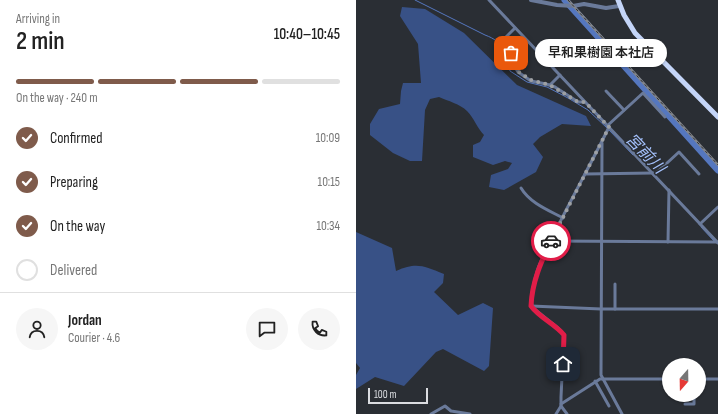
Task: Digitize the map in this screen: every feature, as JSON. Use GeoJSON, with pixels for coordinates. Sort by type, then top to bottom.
{"type":"FeatureCollection","features":[{"type":"Feature","properties":{"kind":"highway"},"geometry":{"type":"LineString","coordinates":[[618,0],[619,6],[629,24],[643,42],[718,117]]}},
{"type":"Feature","properties":{"kind":"street"},"geometry":{"type":"LineString","coordinates":[[489,0],[718,242]]}},
{"type":"Feature","properties":{"kind":"street"},"geometry":{"type":"LineString","coordinates":[[531,0],[567,6],[580,4],[592,4],[610,8],[619,6]]}},
{"type":"Feature","properties":{"kind":"street"},"geometry":{"type":"LineString","coordinates":[[576,0],[580,4]]}},
{"type":"Feature","properties":{"kind":"street"},"geometry":{"type":"LineString","coordinates":[[516,28],[504,39],[504,42],[511,53],[516,70],[531,80],[550,85],[578,102],[585,102]]}},
{"type":"Feature","properties":{"kind":"street"},"geometry":{"type":"LineString","coordinates":[[550,85],[560,75]]}},
{"type":"Feature","properties":{"kind":"street"},"geometry":{"type":"LineString","coordinates":[[606,91],[624,110]]}},
{"type":"Feature","properties":{"kind":"street"},"geometry":{"type":"LineString","coordinates":[[567,414],[561,405],[564,335],[558,328],[535,311],[531,306],[539,266],[602,141],[608,126],[643,93],[665,117]]}},
{"type":"Feature","properties":{"kind":"street"},"geometry":{"type":"LineString","coordinates":[[602,141],[601,374],[622,414]]}},
{"type":"Feature","properties":{"kind":"street"},"geometry":{"type":"LineString","coordinates":[[585,174],[653,174],[679,152],[699,174]]}},
{"type":"Feature","properties":{"kind":"street"},"geometry":{"type":"LineString","coordinates":[[521,188],[525,194],[535,202],[563,218]]}},
{"type":"Feature","properties":{"kind":"street"},"geometry":{"type":"LineString","coordinates":[[668,242],[669,190]]}},
{"type":"Feature","properties":{"kind":"street"},"geometry":{"type":"LineString","coordinates":[[700,224],[718,206]]}},
{"type":"Feature","properties":{"kind":"street"},"geometry":{"type":"LineString","coordinates":[[551,241],[718,242]]}},
{"type":"Feature","properties":{"kind":"street"},"geometry":{"type":"LineString","coordinates":[[615,284],[615,309]]}},
{"type":"Feature","properties":{"kind":"street"},"geometry":{"type":"LineString","coordinates":[[531,306],[601,309],[718,309]]}},
{"type":"Feature","properties":{"kind":"street"},"geometry":{"type":"LineString","coordinates":[[556,414],[561,405],[600,378],[662,379]]}},
{"type":"Feature","properties":{"kind":"street"},"geometry":{"type":"LineString","coordinates":[[706,379],[718,379]]}},
{"type":"Feature","properties":{"kind":"street"},"geometry":{"type":"LineString","coordinates":[[596,381],[609,406]]}},
{"type":"Feature","properties":{"kind":"street"},"geometry":{"type":"LineString","coordinates":[[685,404],[694,404],[694,402]]}},
{"type":"Feature","properties":{"kind":"street"},"geometry":{"type":"LineString","coordinates":[[431,414],[444,406],[451,411],[470,414]]}},
{"type":"Feature","properties":{"kind":"shaded area"},"geometry":{"type":"Polygon","coordinates":[[[402,7],[425,9],[464,33],[517,85],[586,116],[591,126],[562,124],[540,137],[533,144],[543,157],[536,172],[504,190],[489,187],[491,175],[508,169],[512,163],[505,161],[493,165],[473,157],[473,145],[480,142],[484,135],[464,109],[439,97],[430,99],[425,110],[422,161],[410,161],[393,153],[370,135],[370,124],[379,109],[400,104],[403,83],[421,83],[418,44],[400,16],[402,7]]]}},
{"type":"Feature","properties":{"kind":"shaded area"},"geometry":{"type":"Polygon","coordinates":[[[356,232],[392,248],[396,271],[403,268],[420,266],[444,274],[443,283],[434,292],[458,315],[483,303],[493,308],[489,366],[484,371],[443,349],[436,352],[404,386],[375,377],[356,389],[356,375],[360,368],[356,363],[356,232]]]}},
{"type":"Feature","properties":{"kind":"waterway","name":"宮前川"},"geometry":{"type":"LineString","coordinates":[[415,0],[496,41],[503,48],[510,71],[527,82],[547,87],[568,98],[588,110],[607,128]]}},
{"type":"Feature","properties":{"kind":"waterway"},"geometry":{"type":"LineString","coordinates":[[565,0],[718,170]]}},
{"type":"Feature","properties":{"kind":"waterway","name":"宮前川"},"geometry":{"type":"LineString","coordinates":[[609,130],[633,155]]}},
{"type":"Feature","properties":{"kind":"waterway","name":"宮前川"},"geometry":{"type":"LineString","coordinates":[[701,227],[714,241]]}},
{"type":"Feature","properties":{"kind":"railway"},"geometry":{"type":"LineString","coordinates":[[568,0],[718,165]]}},
{"type":"Feature","properties":{"kind":"way so far"},"geometry":{"type":"LineString","coordinates":[[511,53],[516,71],[534,82],[554,87],[578,102],[585,102],[609,127],[551,241]]}},
{"type":"Feature","properties":{"kind":"place","name":"早和果樹園 本社店"},"geometry":{"type":"Point","coordinates":[511,53]}},
{"type":"Feature","properties":{"kind":"route"},"geometry":{"type":"LineString","coordinates":[[551,241],[539,266],[532,293],[531,306],[535,311],[558,328],[564,335],[563,364]]}}]}
